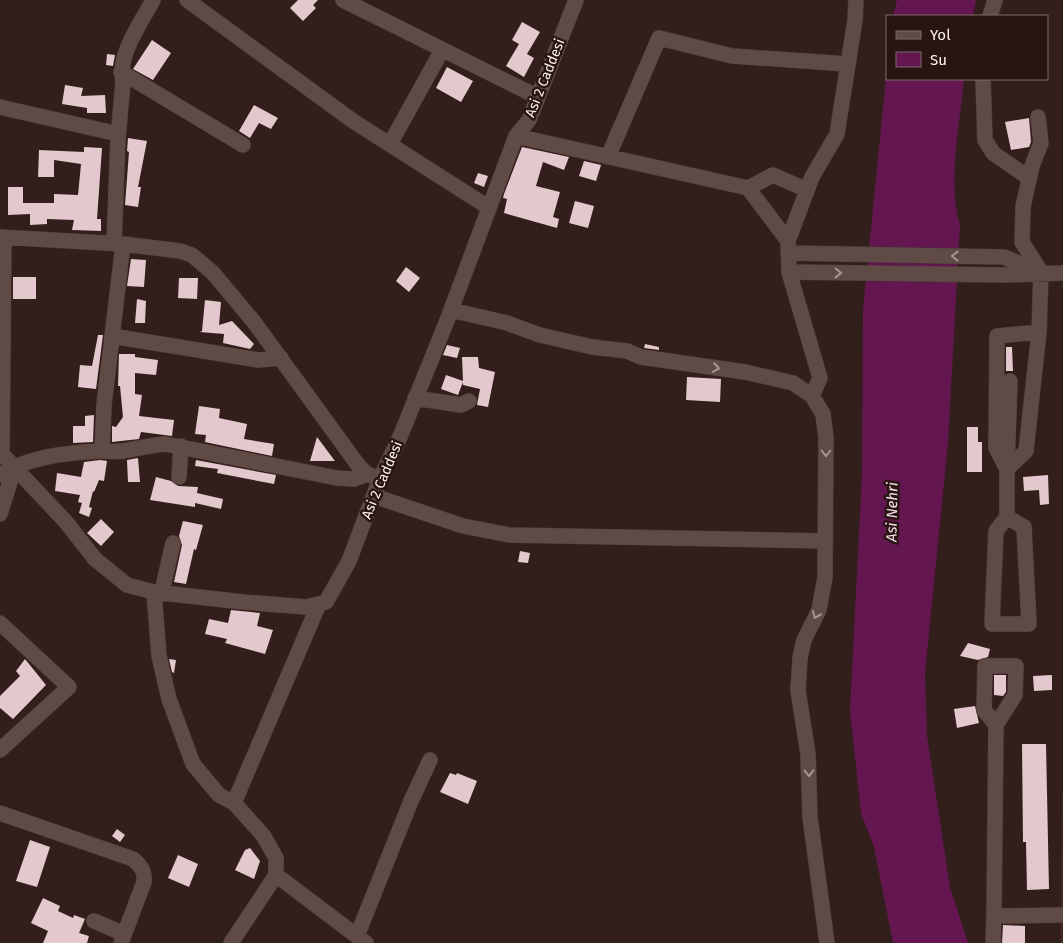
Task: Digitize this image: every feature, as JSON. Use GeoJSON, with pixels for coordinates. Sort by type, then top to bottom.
{"type":"FeatureCollection","features":[{"type":"Feature","properties":{"kind":"street"},"geometry":{"type":"LineString","coordinates":[[102,451],[104,405],[112,336],[119,244],[118,134],[123,82],[121,72],[127,52],[153,0]]}},
{"type":"Feature","properties":{"kind":"street"},"geometry":{"type":"LineString","coordinates":[[187,0],[353,121],[488,207]]}},
{"type":"Feature","properties":{"kind":"street"},"geometry":{"type":"LineString","coordinates":[[343,0],[538,97]]}},
{"type":"Feature","properties":{"kind":"street","name":"Asi 2 Caddesi"},"geometry":{"type":"LineString","coordinates":[[318,606],[332,596],[349,561],[374,496],[373,477],[400,437],[451,310],[516,136],[529,120],[576,0]]}},
{"type":"Feature","properties":{"kind":"street"},"geometry":{"type":"LineString","coordinates":[[812,396],[820,378],[790,272],[788,247],[812,177],[837,134],[856,0]]}},
{"type":"Feature","properties":{"kind":"street"},"geometry":{"type":"LineString","coordinates":[[990,15],[996,0]]}},
{"type":"Feature","properties":{"kind":"street"},"geometry":{"type":"LineString","coordinates":[[608,157],[659,38],[732,56],[848,64]]}},
{"type":"Feature","properties":{"kind":"street"},"geometry":{"type":"LineString","coordinates":[[390,144],[442,50]]}},
{"type":"Feature","properties":{"kind":"street"},"geometry":{"type":"LineString","coordinates":[[121,72],[243,144]]}},
{"type":"Feature","properties":{"kind":"street"},"geometry":{"type":"LineString","coordinates":[[983,80],[985,140],[993,153],[1029,178]]}},
{"type":"Feature","properties":{"kind":"street"},"geometry":{"type":"LineString","coordinates":[[0,106],[118,134]]}},
{"type":"Feature","properties":{"kind":"street"},"geometry":{"type":"LineString","coordinates":[[1007,469],[1026,452],[1039,332],[1041,272],[1022,242],[1023,207],[1029,178],[1040,143],[1038,117]]}},
{"type":"Feature","properties":{"kind":"street"},"geometry":{"type":"LineString","coordinates":[[516,136],[748,188],[773,175],[807,190]]}},
{"type":"Feature","properties":{"kind":"street"},"geometry":{"type":"LineString","coordinates":[[748,188],[788,247]]}},
{"type":"Feature","properties":{"kind":"street"},"geometry":{"type":"LineString","coordinates":[[234,803],[318,606],[242,602],[136,589],[112,576],[95,559],[66,522],[1,452],[2,237],[119,244],[180,250],[192,255],[213,273],[373,477]]}},
{"type":"Feature","properties":{"kind":"street"},"geometry":{"type":"LineString","coordinates":[[788,247],[1004,257],[1041,272]]}},
{"type":"Feature","properties":{"kind":"street"},"geometry":{"type":"LineString","coordinates":[[790,272],[1005,275],[1041,272],[1063,273]]}},
{"type":"Feature","properties":{"kind":"street"},"geometry":{"type":"LineString","coordinates":[[451,310],[507,323],[540,335],[592,347],[627,351],[641,358],[746,372],[793,383],[812,396],[823,414],[826,438],[825,577],[818,610],[804,640],[800,658],[798,690],[808,754],[810,817],[816,872],[827,943]]}},
{"type":"Feature","properties":{"kind":"street"},"geometry":{"type":"LineString","coordinates":[[1007,469],[996,448],[997,336],[1039,332]]}},
{"type":"Feature","properties":{"kind":"street"},"geometry":{"type":"LineString","coordinates":[[112,336],[258,360],[281,358]]}},
{"type":"Feature","properties":{"kind":"street"},"geometry":{"type":"LineString","coordinates":[[1008,517],[1024,527],[1028,624],[992,624],[996,531],[1008,517],[1007,469],[1010,381]]}},
{"type":"Feature","properties":{"kind":"street"},"geometry":{"type":"LineString","coordinates":[[415,398],[461,405],[469,401]]}},
{"type":"Feature","properties":{"kind":"street"},"geometry":{"type":"LineString","coordinates":[[0,474],[15,466],[36,459],[63,454],[122,451],[143,446],[165,444],[181,446],[200,443],[338,478],[373,477]]}},
{"type":"Feature","properties":{"kind":"street"},"geometry":{"type":"LineString","coordinates":[[179,477],[181,446]]}},
{"type":"Feature","properties":{"kind":"street"},"geometry":{"type":"LineString","coordinates":[[0,514],[15,466]]}},
{"type":"Feature","properties":{"kind":"street"},"geometry":{"type":"LineString","coordinates":[[374,496],[463,526],[509,535],[825,541]]}},
{"type":"Feature","properties":{"kind":"street"},"geometry":{"type":"LineString","coordinates":[[173,543],[158,592],[159,656],[168,699],[193,764],[219,796],[234,803],[264,835],[276,858],[276,875],[231,943]]}},
{"type":"Feature","properties":{"kind":"street"},"geometry":{"type":"LineString","coordinates":[[0,623],[69,687],[0,750]]}},
{"type":"Feature","properties":{"kind":"street"},"geometry":{"type":"LineString","coordinates":[[993,943],[996,725]]}},
{"type":"Feature","properties":{"kind":"street"},"geometry":{"type":"LineString","coordinates":[[276,875],[362,939],[411,801],[430,760]]}},
{"type":"Feature","properties":{"kind":"street"},"geometry":{"type":"LineString","coordinates":[[0,813],[124,855],[141,865],[144,882],[122,938],[94,921]]}},
{"type":"Feature","properties":{"kind":"street"},"geometry":{"type":"LineString","coordinates":[[994,916],[1063,915]]}},
{"type":"Feature","properties":{"kind":"shaded area"},"geometry":{"type":"Polygon","coordinates":[[[1063,780],[1063,943],[1060,943],[1063,780]]]}},
{"type":"Feature","properties":{"kind":"water"},"geometry":{"type":"Polygon","coordinates":[[[897,0],[976,0],[973,15],[893,15],[897,0]]]}},
{"type":"Feature","properties":{"kind":"water","name":"Asi Nehri"},"geometry":{"type":"Polygon","coordinates":[[[886,77],[886,80],[964,80],[954,172],[956,209],[960,225],[948,443],[925,673],[927,736],[950,887],[968,943],[893,943],[874,847],[861,813],[850,711],[862,474],[863,310],[886,77]]]}},
{"type":"Feature","properties":{"kind":"building"},"geometry":{"type":"Polygon","coordinates":[[[298,0],[318,0],[313,5],[316,8],[303,21],[290,8],[298,0]]]}},
{"type":"Feature","properties":{"kind":"building"},"geometry":{"type":"Polygon","coordinates":[[[522,22],[540,32],[527,54],[534,58],[524,77],[506,66],[519,44],[512,40],[522,22]]]}},
{"type":"Feature","properties":{"kind":"building"},"geometry":{"type":"Polygon","coordinates":[[[152,40],[171,53],[153,80],[133,69],[152,40]]]}},
{"type":"Feature","properties":{"kind":"building"},"geometry":{"type":"Polygon","coordinates":[[[107,54],[115,55],[113,66],[106,65],[107,54]]]}},
{"type":"Feature","properties":{"kind":"building"},"geometry":{"type":"Polygon","coordinates":[[[447,67],[473,81],[461,102],[436,88],[447,67]]]}},
{"type":"Feature","properties":{"kind":"building"},"geometry":{"type":"Polygon","coordinates":[[[65,85],[83,88],[81,96],[105,95],[106,113],[87,113],[87,108],[62,104],[65,85]]]}},
{"type":"Feature","properties":{"kind":"building"},"geometry":{"type":"Polygon","coordinates":[[[254,105],[278,118],[271,129],[259,123],[250,138],[239,131],[254,105]]]}},
{"type":"Feature","properties":{"kind":"building"},"geometry":{"type":"Polygon","coordinates":[[[1029,118],[1031,142],[1029,147],[1011,150],[1005,122],[1029,118]]]}},
{"type":"Feature","properties":{"kind":"building"},"geometry":{"type":"Polygon","coordinates":[[[128,138],[147,141],[138,187],[141,187],[138,207],[125,205],[129,152],[127,151],[128,138]]]}},
{"type":"Feature","properties":{"kind":"building"},"geometry":{"type":"Polygon","coordinates":[[[84,147],[102,148],[97,219],[101,219],[101,231],[72,230],[74,220],[47,219],[47,224],[30,225],[30,214],[8,215],[8,187],[23,187],[23,203],[54,203],[54,194],[78,195],[81,164],[54,160],[54,177],[38,177],[39,150],[84,152],[84,147]]]}},
{"type":"Feature","properties":{"kind":"building"},"geometry":{"type":"Polygon","coordinates":[[[522,147],[569,157],[564,170],[543,162],[536,186],[560,192],[553,217],[559,219],[557,228],[504,213],[507,199],[503,198],[504,194],[522,147]]]}},
{"type":"Feature","properties":{"kind":"building"},"geometry":{"type":"Polygon","coordinates":[[[584,161],[601,165],[596,181],[579,176],[584,161]]]}},
{"type":"Feature","properties":{"kind":"building"},"geometry":{"type":"Polygon","coordinates":[[[478,173],[488,176],[484,187],[474,183],[478,173]]]}},
{"type":"Feature","properties":{"kind":"building"},"geometry":{"type":"Polygon","coordinates":[[[575,201],[594,206],[588,228],[569,223],[575,201]]]}},
{"type":"Feature","properties":{"kind":"building"},"geometry":{"type":"Polygon","coordinates":[[[131,259],[146,260],[144,287],[127,286],[131,259]]]}},
{"type":"Feature","properties":{"kind":"building"},"geometry":{"type":"Polygon","coordinates":[[[406,267],[420,278],[409,292],[396,281],[406,267]]]}},
{"type":"Feature","properties":{"kind":"building"},"geometry":{"type":"Polygon","coordinates":[[[13,277],[36,277],[36,299],[13,299],[13,277]]]}},
{"type":"Feature","properties":{"kind":"building"},"geometry":{"type":"Polygon","coordinates":[[[179,278],[198,278],[197,299],[178,298],[179,278]]]}},
{"type":"Feature","properties":{"kind":"building"},"geometry":{"type":"Polygon","coordinates":[[[137,299],[146,301],[145,323],[135,323],[137,299]]]}},
{"type":"Feature","properties":{"kind":"building"},"geometry":{"type":"Polygon","coordinates":[[[205,300],[221,302],[219,325],[232,321],[254,344],[250,349],[223,343],[224,334],[200,332],[202,331],[205,300]]]}},
{"type":"Feature","properties":{"kind":"building"},"geometry":{"type":"Polygon","coordinates":[[[98,335],[103,335],[96,389],[78,387],[80,365],[92,366],[98,335]]]}},
{"type":"Feature","properties":{"kind":"building"},"geometry":{"type":"Polygon","coordinates":[[[645,344],[659,347],[659,350],[644,348],[645,344]]]}},
{"type":"Feature","properties":{"kind":"building"},"geometry":{"type":"Polygon","coordinates":[[[447,345],[460,348],[457,358],[443,355],[447,345]]]}},
{"type":"Feature","properties":{"kind":"building"},"geometry":{"type":"Polygon","coordinates":[[[1006,347],[1012,347],[1013,371],[1006,371],[1006,347]]]}},
{"type":"Feature","properties":{"kind":"building"},"geometry":{"type":"Polygon","coordinates":[[[119,354],[135,354],[135,357],[158,360],[156,375],[135,373],[135,394],[142,395],[139,416],[174,420],[172,436],[141,432],[139,439],[112,442],[112,426],[116,427],[123,417],[120,386],[118,386],[119,354]]]}},
{"type":"Feature","properties":{"kind":"building"},"geometry":{"type":"Polygon","coordinates":[[[462,357],[478,357],[479,368],[495,372],[488,407],[477,405],[480,389],[463,385],[463,382],[458,395],[441,389],[446,375],[463,381],[462,357]]]}},
{"type":"Feature","properties":{"kind":"building"},"geometry":{"type":"Polygon","coordinates":[[[687,377],[721,379],[720,402],[686,400],[687,377]]]}},
{"type":"Feature","properties":{"kind":"building"},"geometry":{"type":"Polygon","coordinates":[[[199,406],[220,409],[219,418],[247,424],[244,439],[274,444],[272,456],[205,442],[206,435],[195,434],[199,406]]]}},
{"type":"Feature","properties":{"kind":"building"},"geometry":{"type":"Polygon","coordinates":[[[94,415],[93,442],[73,443],[73,426],[85,426],[85,416],[94,415]]]}},
{"type":"Feature","properties":{"kind":"building"},"geometry":{"type":"Polygon","coordinates":[[[967,427],[978,427],[978,442],[982,442],[982,472],[967,472],[967,427]]]}},
{"type":"Feature","properties":{"kind":"building"},"geometry":{"type":"Polygon","coordinates":[[[317,437],[335,461],[310,461],[317,437]]]}},
{"type":"Feature","properties":{"kind":"building"},"geometry":{"type":"Polygon","coordinates":[[[138,458],[140,482],[128,482],[127,460],[138,458]]]}},
{"type":"Feature","properties":{"kind":"building"},"geometry":{"type":"Polygon","coordinates":[[[196,460],[276,475],[274,484],[217,473],[218,469],[195,466],[196,460]]]}},
{"type":"Feature","properties":{"kind":"building"},"geometry":{"type":"Polygon","coordinates":[[[107,461],[104,481],[99,480],[93,491],[89,507],[92,508],[89,517],[79,513],[82,503],[78,502],[80,495],[55,491],[57,473],[81,477],[84,462],[107,461]]]}},
{"type":"Feature","properties":{"kind":"building"},"geometry":{"type":"Polygon","coordinates":[[[1048,475],[1049,504],[1040,505],[1039,490],[1024,491],[1023,477],[1048,475]]]}},
{"type":"Feature","properties":{"kind":"building"},"geometry":{"type":"Polygon","coordinates":[[[156,477],[171,481],[178,486],[198,487],[197,493],[223,499],[221,509],[195,503],[195,507],[150,500],[156,477]]]}},
{"type":"Feature","properties":{"kind":"building"},"geometry":{"type":"Polygon","coordinates":[[[101,519],[114,532],[101,546],[87,533],[101,519]]]}},
{"type":"Feature","properties":{"kind":"building"},"geometry":{"type":"Polygon","coordinates":[[[183,521],[203,525],[196,550],[194,549],[186,584],[174,582],[182,545],[179,536],[183,521]]]}},
{"type":"Feature","properties":{"kind":"building"},"geometry":{"type":"Polygon","coordinates":[[[520,551],[530,553],[528,563],[518,562],[520,551]]]}},
{"type":"Feature","properties":{"kind":"building"},"geometry":{"type":"Polygon","coordinates":[[[231,610],[260,613],[257,626],[273,630],[265,654],[225,643],[227,639],[205,634],[209,619],[228,623],[231,610]]]}},
{"type":"Feature","properties":{"kind":"building"},"geometry":{"type":"Polygon","coordinates":[[[968,643],[990,649],[988,657],[978,660],[960,656],[968,643]]]}},
{"type":"Feature","properties":{"kind":"building"},"geometry":{"type":"Polygon","coordinates":[[[25,659],[46,685],[13,719],[0,708],[0,696],[20,676],[16,671],[25,659]]]}},
{"type":"Feature","properties":{"kind":"building"},"geometry":{"type":"Polygon","coordinates":[[[169,659],[176,660],[174,673],[172,672],[169,659]]]}},
{"type":"Feature","properties":{"kind":"building"},"geometry":{"type":"Polygon","coordinates":[[[994,675],[1006,675],[1006,692],[1003,696],[994,695],[994,675]]]}},
{"type":"Feature","properties":{"kind":"building"},"geometry":{"type":"Polygon","coordinates":[[[1052,675],[1052,690],[1034,691],[1033,676],[1052,675]]]}},
{"type":"Feature","properties":{"kind":"building"},"geometry":{"type":"Polygon","coordinates":[[[975,706],[979,723],[957,728],[954,709],[975,706]]]}},
{"type":"Feature","properties":{"kind":"building"},"geometry":{"type":"Polygon","coordinates":[[[1022,744],[1046,744],[1049,889],[1027,890],[1026,842],[1023,842],[1022,744]]]}},
{"type":"Feature","properties":{"kind":"building"},"geometry":{"type":"Polygon","coordinates":[[[450,773],[456,775],[457,773],[477,781],[468,804],[440,792],[450,773]]]}},
{"type":"Feature","properties":{"kind":"building"},"geometry":{"type":"Polygon","coordinates":[[[117,829],[125,835],[120,842],[112,836],[117,829]]]}},
{"type":"Feature","properties":{"kind":"building"},"geometry":{"type":"Polygon","coordinates":[[[30,840],[50,847],[37,887],[16,881],[30,840]]]}},
{"type":"Feature","properties":{"kind":"building"},"geometry":{"type":"Polygon","coordinates":[[[250,848],[260,861],[254,879],[235,870],[245,850],[250,848]]]}},
{"type":"Feature","properties":{"kind":"building"},"geometry":{"type":"Polygon","coordinates":[[[178,855],[198,864],[189,887],[168,878],[178,855]]]}},
{"type":"Feature","properties":{"kind":"building"},"geometry":{"type":"Polygon","coordinates":[[[43,898],[60,906],[58,911],[73,918],[74,915],[85,919],[79,933],[89,936],[87,943],[43,943],[48,931],[31,923],[43,898]]]}},
{"type":"Feature","properties":{"kind":"building"},"geometry":{"type":"Polygon","coordinates":[[[1003,925],[1025,926],[1025,943],[1002,943],[1003,925]]]}}]}
